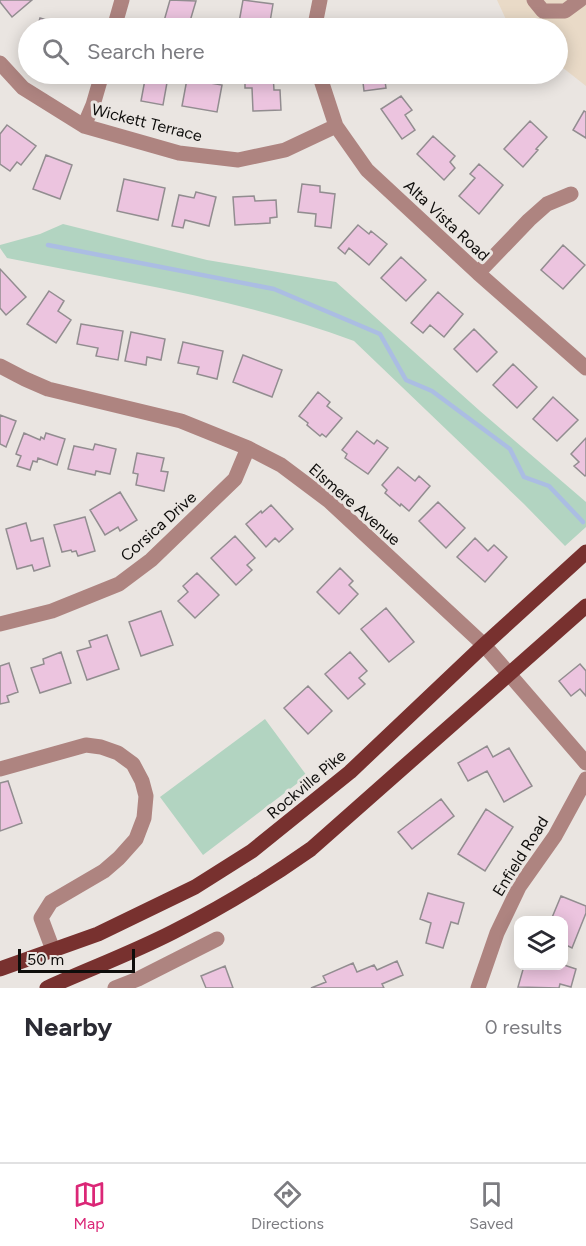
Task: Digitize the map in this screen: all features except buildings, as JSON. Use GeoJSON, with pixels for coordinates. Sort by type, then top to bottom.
{"type":"FeatureCollection","features":[{"type":"Feature","properties":{"kind":"main road","name":"Rockville Pike"},"geometry":{"type":"LineString","coordinates":[[0,969],[98,934],[195,887],[252,851],[350,772],[586,552]]}},
{"type":"Feature","properties":{"kind":"main road"},"geometry":{"type":"LineString","coordinates":[[47,988],[173,932],[236,897],[310,849],[586,606]]}},
{"type":"Feature","properties":{"kind":"street"},"geometry":{"type":"LineString","coordinates":[[117,18],[122,0]]}},
{"type":"Feature","properties":{"kind":"street"},"geometry":{"type":"LineString","coordinates":[[316,18],[320,0]]}},
{"type":"Feature","properties":{"kind":"street"},"geometry":{"type":"LineString","coordinates":[[534,0],[543,11],[565,11],[580,0]]}},
{"type":"Feature","properties":{"kind":"street","name":"Wickett Terrace"},"geometry":{"type":"LineString","coordinates":[[0,63],[18,83]]}},
{"type":"Feature","properties":{"kind":"street","name":"Wickett Terrace"},"geometry":{"type":"LineString","coordinates":[[19,84],[84,126],[179,153],[238,160],[285,150],[336,126]]}},
{"type":"Feature","properties":{"kind":"street"},"geometry":{"type":"LineString","coordinates":[[84,126],[99,84]]}},
{"type":"Feature","properties":{"kind":"street","name":"Alta Vista Road"},"geometry":{"type":"LineString","coordinates":[[322,84],[336,126],[366,170],[586,368]]}},
{"type":"Feature","properties":{"kind":"street"},"geometry":{"type":"LineString","coordinates":[[478,273],[547,204],[572,194]]}},
{"type":"Feature","properties":{"kind":"street","name":"Elsmere Avenue"},"geometry":{"type":"LineString","coordinates":[[0,366],[48,389],[181,420],[248,448],[281,465],[329,501],[484,645],[586,763]]}},
{"type":"Feature","properties":{"kind":"street","name":"Corsica Drive"},"geometry":{"type":"LineString","coordinates":[[0,624],[52,611],[119,584],[151,560],[235,479],[248,448]]}},
{"type":"Feature","properties":{"kind":"street"},"geometry":{"type":"LineString","coordinates":[[0,769],[86,745],[118,753],[133,764],[142,781],[146,796],[144,818],[136,839],[104,871],[51,902],[41,918],[52,950]]}},
{"type":"Feature","properties":{"kind":"street","name":"Enfield Road"},"geometry":{"type":"LineString","coordinates":[[478,988],[497,933],[519,887],[555,836],[586,779]]}},
{"type":"Feature","properties":{"kind":"street"},"geometry":{"type":"LineString","coordinates":[[115,988],[138,979],[217,939]]}},
{"type":"Feature","properties":{"kind":"shaded area"},"geometry":{"type":"Polygon","coordinates":[[[497,0],[586,0],[586,86],[568,72],[568,18],[505,18],[497,0]]]}},
{"type":"Feature","properties":{"kind":"green space"},"geometry":{"type":"Polygon","coordinates":[[[63,224],[207,260],[336,282],[586,502],[586,527],[565,546],[354,341],[270,314],[226,303],[7,258],[0,248],[0,245],[40,234],[63,224]]]}},
{"type":"Feature","properties":{"kind":"green space"},"geometry":{"type":"Polygon","coordinates":[[[265,719],[307,776],[203,855],[160,797],[265,719]]]}},
{"type":"Feature","properties":{"kind":"waterway"},"geometry":{"type":"LineString","coordinates":[[48,245],[274,289],[380,334],[406,380],[432,391],[510,449],[524,477],[549,486],[583,522]]}}]}
